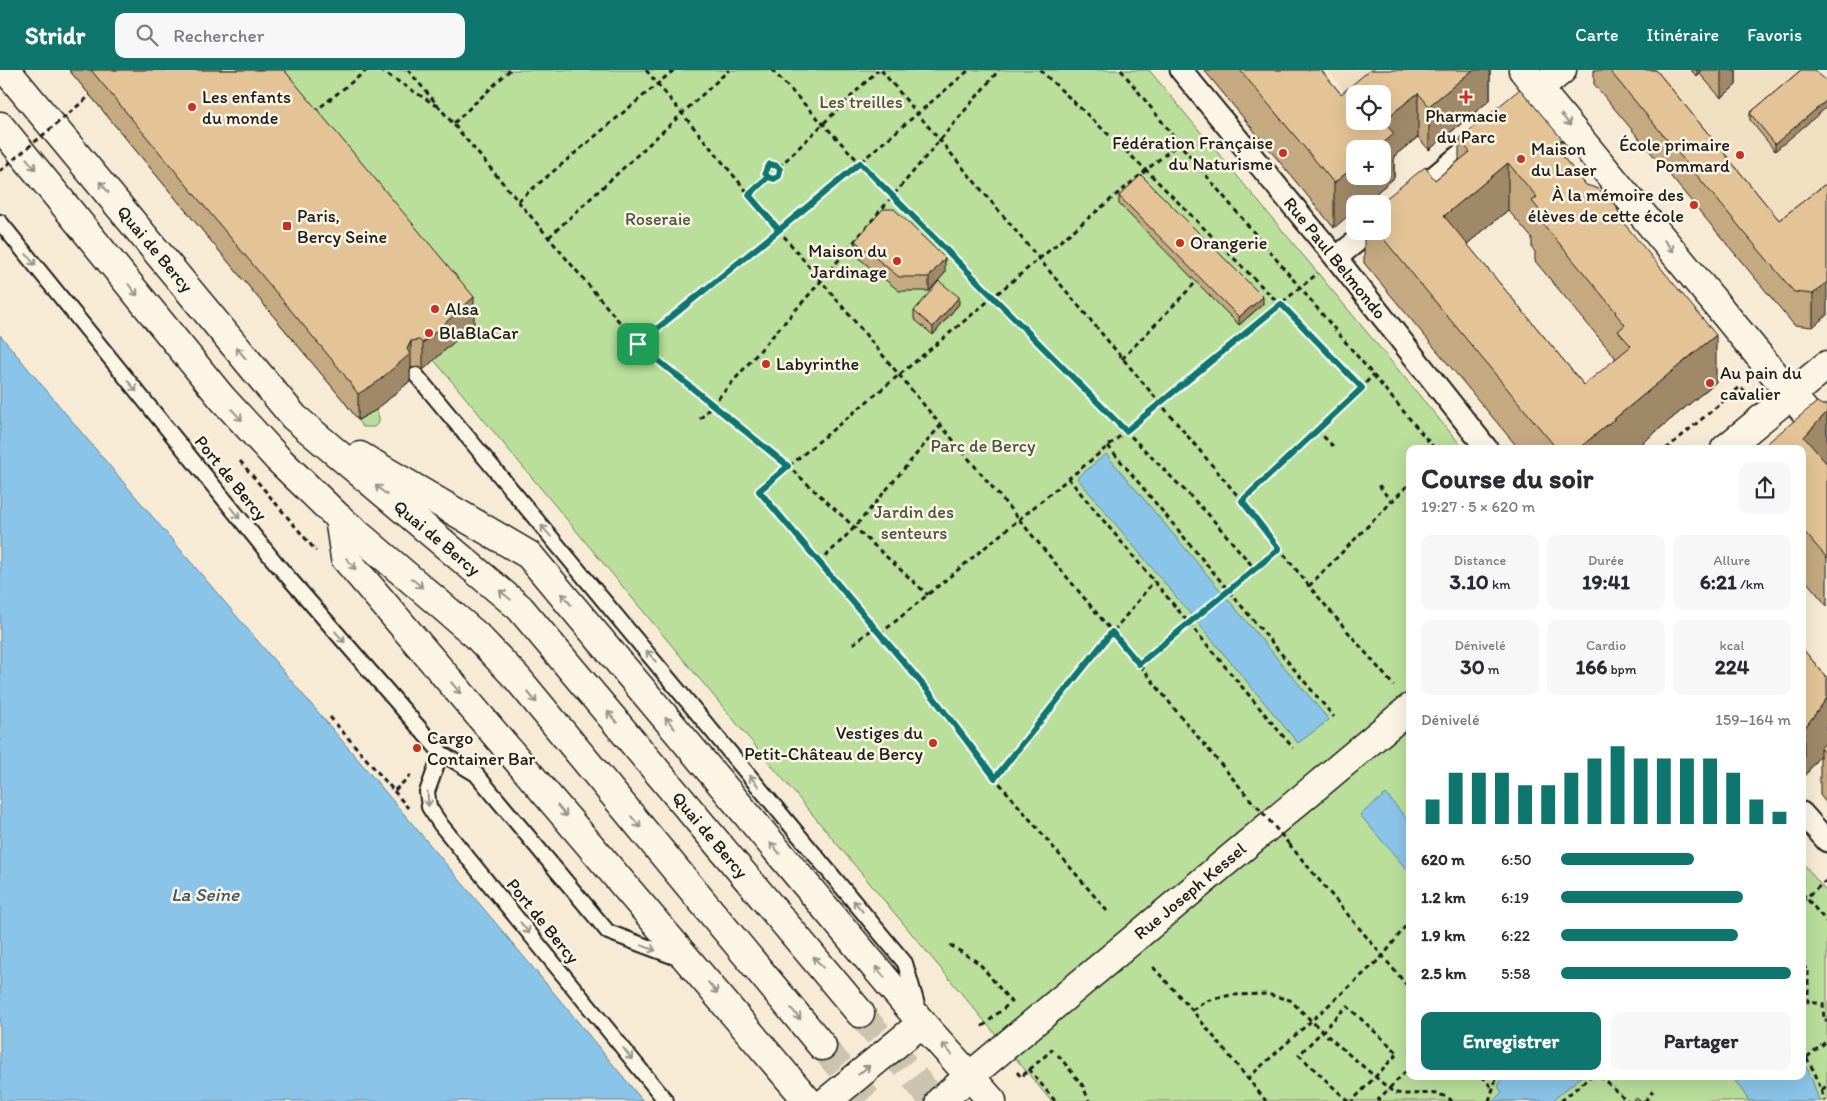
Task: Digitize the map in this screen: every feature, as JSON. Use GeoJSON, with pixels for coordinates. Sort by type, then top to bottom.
{"type":"FeatureCollection","features":[{"type":"Feature","properties":{"kind":"main road","name":"Quai de Bercy"},"geometry":{"type":"LineString","coordinates":[[6,70],[294,417],[520,608],[860,1013]]}},
{"type":"Feature","properties":{"kind":"main road"},"geometry":{"type":"LineString","coordinates":[[1562,70],[1528,88],[1827,438]]}},
{"type":"Feature","properties":{"kind":"main road"},"geometry":{"type":"LineString","coordinates":[[0,126],[222,398],[278,459],[339,518],[497,656],[518,679],[822,1046]]}},
{"type":"Feature","properties":{"kind":"main road"},"geometry":{"type":"LineString","coordinates":[[1730,445],[1827,365]]}},
{"type":"Feature","properties":{"kind":"main road"},"geometry":{"type":"LineString","coordinates":[[294,417],[529,555],[922,1023],[992,1101]]}},
{"type":"Feature","properties":{"kind":"main road"},"geometry":{"type":"LineString","coordinates":[[339,518],[345,558],[808,1101]]}},
{"type":"Feature","properties":{"kind":"main road","name":"Rue Joseph Kessel"},"geometry":{"type":"LineString","coordinates":[[940,1101],[1402,697]]}},
{"type":"Feature","properties":{"kind":"main road"},"geometry":{"type":"LineString","coordinates":[[826,1101],[922,1023]]}},
{"type":"Feature","properties":{"kind":"street","name":"Rue Paul Belmondo"},"geometry":{"type":"LineString","coordinates":[[1181,70],[1336,258],[1484,445]]}},
{"type":"Feature","properties":{"kind":"street"},"geometry":{"type":"LineString","coordinates":[[1391,213],[1494,128]]}},
{"type":"Feature","properties":{"kind":"street"},"geometry":{"type":"LineString","coordinates":[[1336,258],[1358,240]]}},
{"type":"Feature","properties":{"kind":"street"},"geometry":{"type":"LineString","coordinates":[[1806,818],[1827,841]]}},
{"type":"Feature","properties":{"kind":"lane","name":"Port de Bercy"},"geometry":{"type":"LineString","coordinates":[[0,222],[275,562],[440,752],[476,774],[608,932],[691,962]]}},
{"type":"Feature","properties":{"kind":"lane"},"geometry":{"type":"LineString","coordinates":[[416,375],[905,963],[922,1023]]}},
{"type":"Feature","properties":{"kind":"lane","name":"Port de Bercy"},"geometry":{"type":"LineString","coordinates":[[440,752],[427,792],[428,807],[666,1101]]}},
{"type":"Feature","properties":{"kind":"path"},"geometry":{"type":"LineString","coordinates":[[310,115],[367,70]]}},
{"type":"Feature","properties":{"kind":"path"},"geometry":{"type":"LineString","coordinates":[[380,70],[439,107]]}},
{"type":"Feature","properties":{"kind":"path"},"geometry":{"type":"LineString","coordinates":[[408,70],[638,344],[788,466],[928,595]]}},
{"type":"Feature","properties":{"kind":"path"},"geometry":{"type":"LineString","coordinates":[[454,124],[510,70]]}},
{"type":"Feature","properties":{"kind":"path"},"geometry":{"type":"LineString","coordinates":[[646,70],[1234,780],[1406,982]]}},
{"type":"Feature","properties":{"kind":"path"},"geometry":{"type":"LineString","coordinates":[[518,202],[674,70]]}},
{"type":"Feature","properties":{"kind":"path"},"geometry":{"type":"LineString","coordinates":[[549,238],[729,70]]}},
{"type":"Feature","properties":{"kind":"path"},"geometry":{"type":"LineString","coordinates":[[772,70],[860,163],[893,194],[1208,514],[1255,569]]}},
{"type":"Feature","properties":{"kind":"path"},"geometry":{"type":"LineString","coordinates":[[779,167],[773,164],[767,167],[765,173],[772,179],[778,177],[779,167],[880,70],[1242,501],[1309,586],[1402,697]]}},
{"type":"Feature","properties":{"kind":"path"},"geometry":{"type":"LineString","coordinates":[[638,344],[860,163],[969,70]]}},
{"type":"Feature","properties":{"kind":"path"},"geometry":{"type":"LineString","coordinates":[[700,419],[821,281],[999,70]]}},
{"type":"Feature","properties":{"kind":"path"},"geometry":{"type":"LineString","coordinates":[[1040,70],[1146,170],[1281,304],[1362,388]]}},
{"type":"Feature","properties":{"kind":"path"},"geometry":{"type":"LineString","coordinates":[[1121,70],[1179,143],[1432,445]]}},
{"type":"Feature","properties":{"kind":"path"},"geometry":{"type":"LineString","coordinates":[[0,171],[99,89]]}},
{"type":"Feature","properties":{"kind":"path"},"geometry":{"type":"LineString","coordinates":[[1108,911],[995,778],[934,698],[759,491],[1179,143]]}},
{"type":"Feature","properties":{"kind":"path"},"geometry":{"type":"LineString","coordinates":[[749,195],[768,177]]}},
{"type":"Feature","properties":{"kind":"path"},"geometry":{"type":"LineString","coordinates":[[856,238],[863,245]]}},
{"type":"Feature","properties":{"kind":"path"},"geometry":{"type":"LineString","coordinates":[[880,634],[1336,258]]}},
{"type":"Feature","properties":{"kind":"path"},"geometry":{"type":"LineString","coordinates":[[1122,359],[1196,282]]}},
{"type":"Feature","properties":{"kind":"path"},"geometry":{"type":"LineString","coordinates":[[1242,501],[1362,388],[1373,375]]}},
{"type":"Feature","properties":{"kind":"path"},"geometry":{"type":"LineString","coordinates":[[1671,445],[1740,387],[1753,397]]}},
{"type":"Feature","properties":{"kind":"path"},"geometry":{"type":"LineString","coordinates":[[819,563],[855,527],[940,426]]}},
{"type":"Feature","properties":{"kind":"path"},"geometry":{"type":"LineString","coordinates":[[1317,430],[1333,446]]}},
{"type":"Feature","properties":{"kind":"path"},"geometry":{"type":"LineString","coordinates":[[1108,446],[1334,717]]}},
{"type":"Feature","properties":{"kind":"path"},"geometry":{"type":"LineString","coordinates":[[1068,478],[1293,748]]}},
{"type":"Feature","properties":{"kind":"path"},"geometry":{"type":"LineString","coordinates":[[1379,486],[1391,502]]}},
{"type":"Feature","properties":{"kind":"path"},"geometry":{"type":"LineString","coordinates":[[1309,586],[1406,487]]}},
{"type":"Feature","properties":{"kind":"path"},"geometry":{"type":"LineString","coordinates":[[1139,664],[1279,549]]}},
{"type":"Feature","properties":{"kind":"path"},"geometry":{"type":"LineString","coordinates":[[995,778],[1154,581]]}},
{"type":"Feature","properties":{"kind":"path"},"geometry":{"type":"LineString","coordinates":[[853,644],[874,628]]}},
{"type":"Feature","properties":{"kind":"path"},"geometry":{"type":"LineString","coordinates":[[330,717],[394,791],[413,774]]}},
{"type":"Feature","properties":{"kind":"path"},"geometry":{"type":"LineString","coordinates":[[1827,880],[1807,898],[1827,922]]}},
{"type":"Feature","properties":{"kind":"path"},"geometry":{"type":"LineString","coordinates":[[1247,1079],[1383,956],[1406,925]]}},
{"type":"Feature","properties":{"kind":"path"},"geometry":{"type":"LineString","coordinates":[[950,945],[979,963],[1011,1002],[983,1026],[986,1030]]}},
{"type":"Feature","properties":{"kind":"path"},"geometry":{"type":"LineString","coordinates":[[1153,967],[1192,1010],[1266,1101]]}},
{"type":"Feature","properties":{"kind":"path"},"geometry":{"type":"LineString","coordinates":[[1806,968],[1808,968],[1808,1002],[1823,1004],[1824,1020],[1827,1020]]}},
{"type":"Feature","properties":{"kind":"path"},"geometry":{"type":"LineString","coordinates":[[1192,1010],[1206,1001],[1231,995],[1267,994],[1290,1000],[1322,1031],[1393,1092],[1403,1096],[1441,1095],[1452,1101]]}},
{"type":"Feature","properties":{"kind":"path"},"geometry":{"type":"LineString","coordinates":[[1347,1006],[1398,1053],[1350,1101],[1300,1055],[1322,1031],[1347,1006]]}},
{"type":"Feature","properties":{"kind":"path"},"geometry":{"type":"LineString","coordinates":[[1825,1101],[1807,1057],[1827,1041]]}},
{"type":"Feature","properties":{"kind":"path"},"geometry":{"type":"LineString","coordinates":[[1016,1071],[1021,1077],[1053,1049]]}},
{"type":"Feature","properties":{"kind":"path"},"geometry":{"type":"LineString","coordinates":[[1058,1055],[1083,1086],[1089,1101]]}},
{"type":"Feature","properties":{"kind":"path"},"geometry":{"type":"LineString","coordinates":[[1029,1070],[1055,1101]]}},
{"type":"Feature","properties":{"kind":"path"},"geometry":{"type":"LineString","coordinates":[[1377,1101],[1406,1071]]}},
{"type":"Feature","properties":{"kind":"path"},"geometry":{"type":"LineString","coordinates":[[1485,1080],[1492,1089]]}},
{"type":"Feature","properties":{"kind":"path"},"geometry":{"type":"LineString","coordinates":[[1489,1101],[1495,1080]]}},
{"type":"Feature","properties":{"kind":"path"},"geometry":{"type":"LineString","coordinates":[[1561,1101],[1586,1080]]}},
{"type":"Feature","properties":{"kind":"path"},"geometry":{"type":"LineString","coordinates":[[1604,1080],[1627,1101]]}},
{"type":"Feature","properties":{"kind":"path"},"geometry":{"type":"LineString","coordinates":[[1822,1090],[1827,1085]]}},
{"type":"Feature","properties":{"kind":"path"},"geometry":{"type":"LineString","coordinates":[[1645,1101],[1653,1091]]}},
{"type":"Feature","properties":{"kind":"shaded area"},"geometry":{"type":"Polygon","coordinates":[[[1327,70],[1396,70],[1370,85],[1346,85],[1346,93],[1327,70]]]}},
{"type":"Feature","properties":{"kind":"shaded area","name":"École primaire Pommard"},"geometry":{"type":"Polygon","coordinates":[[[1598,70],[1806,70],[1827,88],[1827,215],[1780,254],[1598,70]]]}},
{"type":"Feature","properties":{"kind":"green space","name":"Parc de Bercy"},"geometry":{"type":"Polygon","coordinates":[[[69,70],[1149,70],[1461,445],[1406,445],[1406,1080],[1806,1080],[1806,867],[1827,893],[1827,1101],[1051,1101],[434,360],[376,409],[379,422],[374,427],[363,427],[343,400],[69,70]]]}},
{"type":"Feature","properties":{"kind":"water","name":"La Seine"},"geometry":{"type":"Polygon","coordinates":[[[0,335],[483,908],[643,1101],[0,1101],[0,335]]]}},
{"type":"Feature","properties":{"kind":"water"},"geometry":{"type":"Polygon","coordinates":[[[1106,454],[1329,720],[1298,743],[1077,478],[1106,454]]]}},
{"type":"Feature","properties":{"kind":"water"},"geometry":{"type":"Polygon","coordinates":[[[1386,794],[1406,818],[1406,868],[1360,815],[1386,794]]]}},
{"type":"Feature","properties":{"kind":"water"},"geometry":{"type":"Polygon","coordinates":[[[1806,1066],[1819,1101],[1749,1101],[1734,1080],[1806,1080],[1806,1066]]]}},
{"type":"Feature","properties":{"kind":"water"},"geometry":{"type":"Polygon","coordinates":[[[1501,1080],[1577,1080],[1552,1101],[1493,1101],[1502,1092],[1498,1087],[1501,1080]]]}},
{"type":"Feature","properties":{"kind":"building"},"geometry":{"type":"Polygon","coordinates":[[[91,70],[284,70],[474,297],[423,343],[419,340],[411,341],[407,349],[410,354],[376,383],[358,394],[343,373],[91,70]]]}},
{"type":"Feature","properties":{"kind":"building"},"geometry":{"type":"Polygon","coordinates":[[[1240,70],[1321,70],[1341,94],[1346,90],[1346,130],[1391,130],[1394,134],[1387,140],[1346,140],[1346,173],[1334,183],[1240,70]]]}},
{"type":"Feature","properties":{"kind":"building"},"geometry":{"type":"Polygon","coordinates":[[[1370,70],[1473,70],[1429,106],[1418,93],[1391,115],[1391,85],[1352,85],[1370,70]]]}},
{"type":"Feature","properties":{"kind":"building"},"geometry":{"type":"Polygon","coordinates":[[[1609,70],[1656,70],[1779,220],[1824,185],[1827,186],[1827,282],[1813,294],[1794,292],[1609,70]]]}},
{"type":"Feature","properties":{"kind":"building"},"geometry":{"type":"Polygon","coordinates":[[[1801,70],[1814,70],[1827,81],[1827,100],[1775,144],[1750,113],[1801,70]]]}},
{"type":"Feature","properties":{"kind":"building"},"geometry":{"type":"Polygon","coordinates":[[[1520,89],[1562,139],[1554,146],[1586,185],[1599,189],[1611,203],[1615,203],[1627,227],[1716,335],[1583,445],[1554,445],[1384,240],[1391,240],[1390,195],[1425,167],[1435,180],[1470,152],[1459,139],[1520,89]],[[1508,163],[1444,216],[1584,385],[1631,346],[1618,331],[1625,325],[1535,214],[1540,211],[1532,201],[1537,197],[1508,163]]]}},
{"type":"Feature","properties":{"kind":"building","name":"Orangerie"},"geometry":{"type":"Polygon","coordinates":[[[1141,175],[1263,297],[1239,317],[1119,196],[1141,175]]]}},
{"type":"Feature","properties":{"kind":"building","name":"Maison du Jardinage"},"geometry":{"type":"Polygon","coordinates":[[[883,209],[894,209],[945,258],[929,277],[899,277],[855,241],[883,209]]]}},
{"type":"Feature","properties":{"kind":"building"},"geometry":{"type":"Polygon","coordinates":[[[939,281],[959,297],[933,327],[914,311],[939,281]]]}},
{"type":"Feature","properties":{"kind":"building"},"geometry":{"type":"Polygon","coordinates":[[[1817,402],[1827,405],[1827,412],[1804,437],[1827,464],[1827,558],[1806,534],[1806,445],[1765,445],[1817,402]]]}},
{"type":"Feature","properties":{"kind":"building"},"geometry":{"type":"Polygon","coordinates":[[[1806,653],[1827,678],[1827,698],[1806,726],[1806,653]]]}},
{"type":"Feature","properties":{"kind":"building"},"geometry":{"type":"Polygon","coordinates":[[[1827,742],[1827,757],[1820,748],[1827,742]]]}},
{"type":"Feature","properties":{"kind":"tunnel"},"geometry":{"type":"LineString","coordinates":[[860,1013],[934,1101]]}},
{"type":"Feature","properties":{"kind":"tunnel"},"geometry":{"type":"LineString","coordinates":[[822,1046],[869,1101]]}},
{"type":"Feature","properties":{"kind":"place","name":"Pharmacie du Parc"},"geometry":{"type":"Point","coordinates":[1466,97]}},
{"type":"Feature","properties":{"kind":"place","name":"Les enfants du monde"},"geometry":{"type":"Point","coordinates":[192,107]}},
{"type":"Feature","properties":{"kind":"place","name":"Fédération Française du Naturisme"},"geometry":{"type":"Point","coordinates":[1283,153]}},
{"type":"Feature","properties":{"kind":"place","name":"École primaire Pommard"},"geometry":{"type":"Point","coordinates":[1740,155]}},
{"type":"Feature","properties":{"kind":"place","name":"Maison du Laser"},"geometry":{"type":"Point","coordinates":[1521,159]}},
{"type":"Feature","properties":{"kind":"place","name":"À la mémoire des élèves de cette école"},"geometry":{"type":"Point","coordinates":[1694,205]}},
{"type":"Feature","properties":{"kind":"place","name":"Paris, Bercy Seine"},"geometry":{"type":"Point","coordinates":[287,226]}},
{"type":"Feature","properties":{"kind":"place","name":"Orangerie"},"geometry":{"type":"Point","coordinates":[1180,243]}},
{"type":"Feature","properties":{"kind":"place","name":"Maison du Jardinage"},"geometry":{"type":"Point","coordinates":[897,261]}},
{"type":"Feature","properties":{"kind":"place","name":"Alsa"},"geometry":{"type":"Point","coordinates":[435,309]}},
{"type":"Feature","properties":{"kind":"place","name":"BlaBlaCar"},"geometry":{"type":"Point","coordinates":[429,333]}},
{"type":"Feature","properties":{"kind":"place","name":"Labyrinthe"},"geometry":{"type":"Point","coordinates":[766,364]}},
{"type":"Feature","properties":{"kind":"place","name":"Au pain du cavalier"},"geometry":{"type":"Point","coordinates":[1710,383]}},
{"type":"Feature","properties":{"kind":"place","name":"Vestiges du Petit-Château de Bercy"},"geometry":{"type":"Point","coordinates":[933,743]}},
{"type":"Feature","properties":{"kind":"place","name":"Cargo Container Bar"},"geometry":{"type":"Point","coordinates":[417,748]}},
{"type":"Feature","properties":{"kind":"route"},"geometry":{"type":"LineString","coordinates":[[638,344],[779,230],[749,195],[768,177],[774,179],[779,176],[780,169],[770,164],[765,173],[768,177],[749,195],[779,230],[860,163],[893,194],[1126,431],[1281,304],[1362,388],[1242,501],[1279,549],[1139,664],[1112,632],[995,778],[934,698],[759,491],[788,466],[638,344]]}},
{"type":"Feature","properties":{"kind":"park label","name":"Les treilles"},"geometry":{"type":"Point","coordinates":[861,102]}},
{"type":"Feature","properties":{"kind":"park label","name":"Roseraie"},"geometry":{"type":"Point","coordinates":[658,219]}},
{"type":"Feature","properties":{"kind":"park label","name":"Jardin des senteurs"},"geometry":{"type":"Point","coordinates":[914,522]}}]}
